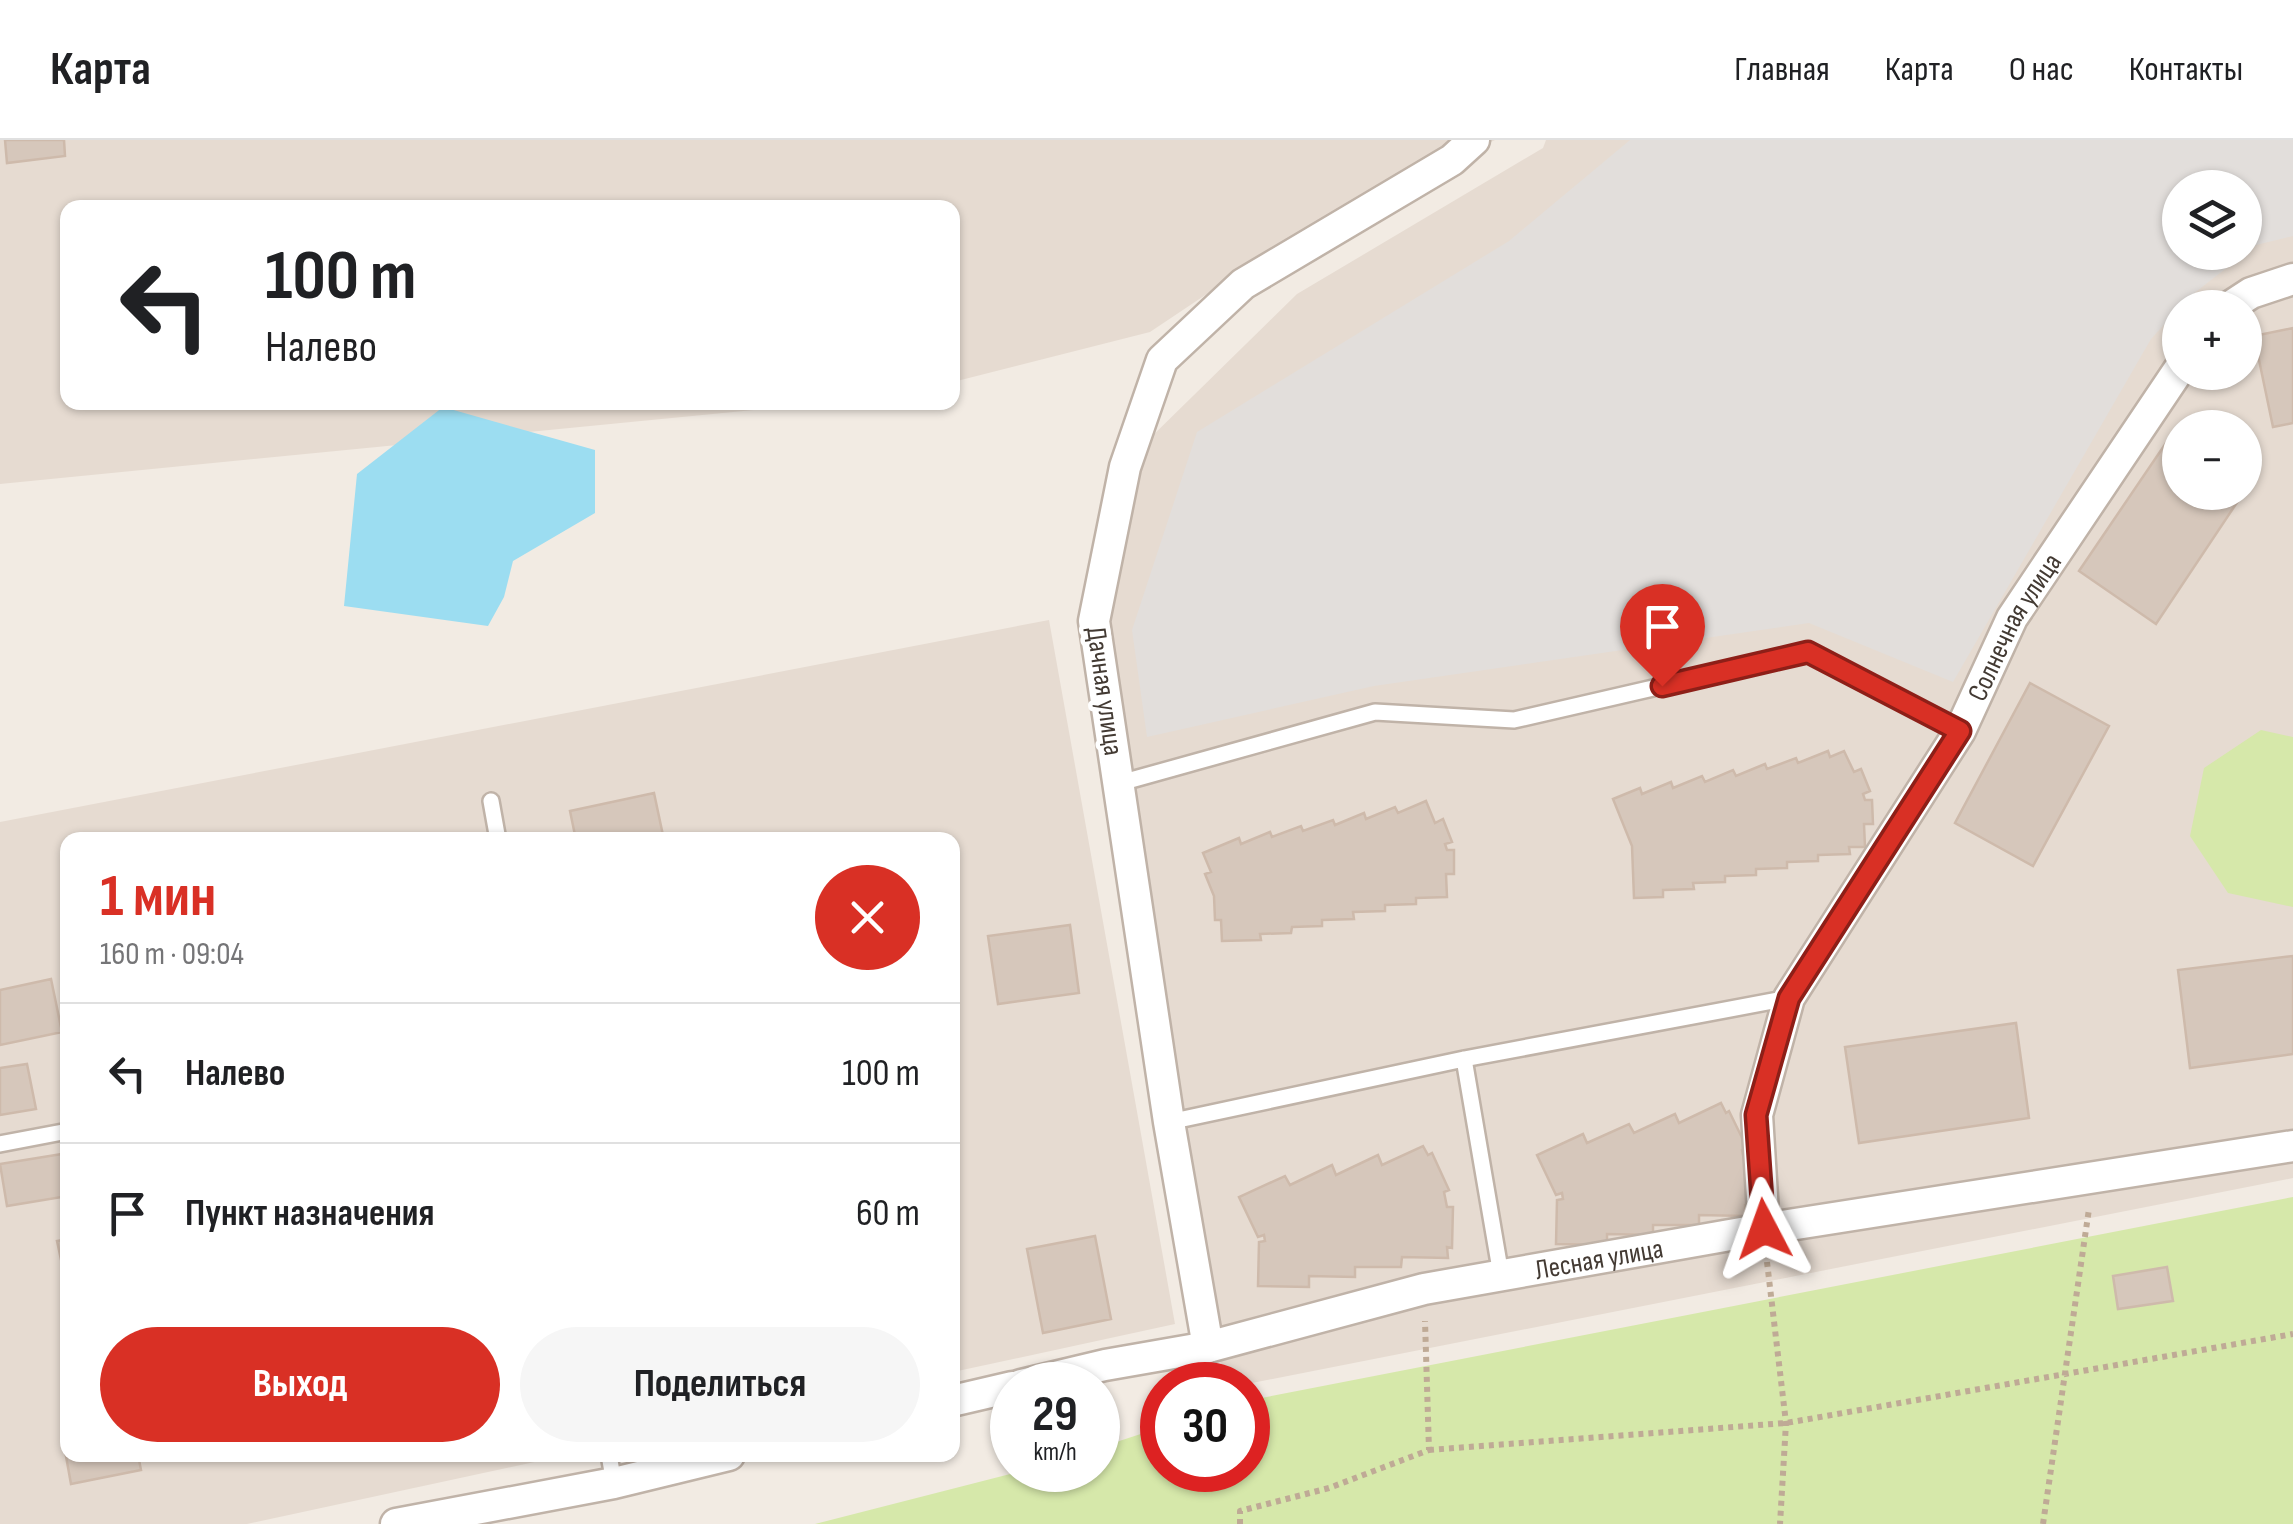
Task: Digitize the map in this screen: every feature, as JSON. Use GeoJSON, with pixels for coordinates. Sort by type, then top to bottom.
{"type":"FeatureCollection","features":[{"type":"Feature","properties":{"kind":"street","name":"Дачная улица"},"geometry":{"type":"LineString","coordinates":[[1208,1348],[1094,620],[1125,467],[1162,360],[1244,284],[1452,160],[1474,140]]}},
{"type":"Feature","properties":{"kind":"street"},"geometry":{"type":"LineString","coordinates":[[2260,290],[2293,279]]}},
{"type":"Feature","properties":{"kind":"street","name":"Солнечная улица"},"geometry":{"type":"LineString","coordinates":[[1764,1229],[1756,1115],[1789,998],[1960,731],[2012,618],[2165,390]]}},
{"type":"Feature","properties":{"kind":"street","name":"Лесная улица"},"geometry":{"type":"LineString","coordinates":[[1120,1363],[1208,1348],[1424,1290],[1500,1275],[2094,1175],[2293,1146]]}},
{"type":"Feature","properties":{"kind":"street"},"geometry":{"type":"LineString","coordinates":[[960,1399],[990,1392]]}},
{"type":"Feature","properties":{"kind":"street"},"geometry":{"type":"LineString","coordinates":[[396,1524],[612,1469],[671,1462]]}},
{"type":"Feature","properties":{"kind":"lane"},"geometry":{"type":"LineString","coordinates":[[1120,783],[1375,712],[1514,720],[1808,652],[1960,731]]}},
{"type":"Feature","properties":{"kind":"lane"},"geometry":{"type":"LineString","coordinates":[[491,801],[497,832]]}},
{"type":"Feature","properties":{"kind":"lane"},"geometry":{"type":"LineString","coordinates":[[1170,1122],[1464,1059],[1789,998]]}},
{"type":"Feature","properties":{"kind":"lane"},"geometry":{"type":"LineString","coordinates":[[1464,1059],[1500,1275]]}},
{"type":"Feature","properties":{"kind":"lane"},"geometry":{"type":"LineString","coordinates":[[0,1144],[60,1133]]}},
{"type":"Feature","properties":{"kind":"path"},"geometry":{"type":"LineString","coordinates":[[2043,1524],[2094,1175]]}},
{"type":"Feature","properties":{"kind":"path"},"geometry":{"type":"LineString","coordinates":[[1764,1229],[1786,1423],[1780,1524]]}},
{"type":"Feature","properties":{"kind":"path"},"geometry":{"type":"LineString","coordinates":[[1424,1290],[1429,1450]]}},
{"type":"Feature","properties":{"kind":"path"},"geometry":{"type":"LineString","coordinates":[[1240,1524],[1240,1511],[1329,1488],[1429,1450],[1786,1423],[2293,1334]]}},
{"type":"Feature","properties":{"kind":"shaded area"},"geometry":{"type":"Polygon","coordinates":[[[0,140],[1495,140],[1301,231],[1150,332],[960,380],[960,200],[60,200],[60,410],[754,410],[0,484],[0,140]]]}},
{"type":"Feature","properties":{"kind":"shaded area"},"geometry":{"type":"Polygon","coordinates":[[[1546,140],[2293,140],[2293,1178],[1270,1379],[1270,1362],[1220,1362],[1104,610],[1142,446],[1297,294],[1543,148],[1546,140]]]}},
{"type":"Feature","properties":{"kind":"shaded area"},"geometry":{"type":"Polygon","coordinates":[[[1630,140],[2293,140],[2293,236],[2262,244],[2262,170],[2162,170],[2162,270],[2224,270],[2198,290],[2162,290],[2162,327],[2151,339],[1953,682],[1809,623],[1374,686],[1147,737],[1132,630],[1197,432],[1509,241],[1630,140]]]}},
{"type":"Feature","properties":{"kind":"shaded area"},"geometry":{"type":"Polygon","coordinates":[[[1049,620],[1175,1324],[960,1370],[960,832],[60,832],[60,1462],[535,1462],[247,1524],[0,1524],[0,822],[1049,620]]]}},
{"type":"Feature","properties":{"kind":"green space"},"geometry":{"type":"Polygon","coordinates":[[[2261,730],[2293,737],[2293,907],[2228,893],[2190,836],[2204,768],[2261,730]]]}},
{"type":"Feature","properties":{"kind":"green space"},"geometry":{"type":"Polygon","coordinates":[[[2293,1197],[2293,1524],[815,1524],[990,1479],[990,1492],[1120,1492],[1120,1441],[1140,1434],[1140,1492],[1270,1492],[1270,1396],[2293,1197]]]}},
{"type":"Feature","properties":{"kind":"water"},"geometry":{"type":"Polygon","coordinates":[[[439,410],[454,410],[595,450],[595,513],[513,561],[504,597],[488,626],[344,606],[357,474],[439,410]]]}},
{"type":"Feature","properties":{"kind":"building"},"geometry":{"type":"Polygon","coordinates":[[[5,140],[64,140],[65,156],[7,163],[5,140]]]}},
{"type":"Feature","properties":{"kind":"building"},"geometry":{"type":"Polygon","coordinates":[[[2293,328],[2293,423],[2273,427],[2262,374],[2262,334],[2293,328]]]}},
{"type":"Feature","properties":{"kind":"building"},"geometry":{"type":"Polygon","coordinates":[[[2162,449],[2162,510],[2232,510],[2156,624],[2079,571],[2162,449]]]}},
{"type":"Feature","properties":{"kind":"building"},"geometry":{"type":"Polygon","coordinates":[[[2030,683],[2109,726],[2033,866],[1955,823],[2030,683]]]}},
{"type":"Feature","properties":{"kind":"building"},"geometry":{"type":"Polygon","coordinates":[[[1828,751],[1830,757],[1844,751],[1854,772],[1861,769],[1870,791],[1863,794],[1865,800],[1872,800],[1873,824],[1864,824],[1865,847],[1849,847],[1850,854],[1818,855],[1818,861],[1787,862],[1787,868],[1756,869],[1756,875],[1725,876],[1725,882],[1693,883],[1694,889],[1663,890],[1663,897],[1634,898],[1632,846],[1613,799],[1640,788],[1642,794],[1671,782],[1673,788],[1702,776],[1705,782],[1733,770],[1736,776],[1765,764],[1767,769],[1796,758],[1798,763],[1828,751]]]}},
{"type":"Feature","properties":{"kind":"building"},"geometry":{"type":"Polygon","coordinates":[[[654,793],[662,832],[574,832],[570,811],[654,793]]]}},
{"type":"Feature","properties":{"kind":"building"},"geometry":{"type":"Polygon","coordinates":[[[1426,801],[1435,823],[1443,819],[1452,842],[1445,844],[1447,850],[1454,850],[1454,874],[1446,874],[1447,897],[1385,905],[1385,911],[1353,912],[1354,919],[1322,920],[1322,926],[1292,927],[1291,933],[1260,934],[1261,940],[1222,941],[1221,920],[1215,920],[1214,896],[1205,874],[1211,872],[1203,853],[1239,838],[1241,844],[1270,832],[1272,837],[1333,820],[1335,825],[1364,813],[1366,819],[1395,807],[1398,813],[1426,801]]]}},
{"type":"Feature","properties":{"kind":"building"},"geometry":{"type":"Polygon","coordinates":[[[1070,925],[1079,993],[998,1004],[988,936],[1070,925]]]}},
{"type":"Feature","properties":{"kind":"building"},"geometry":{"type":"Polygon","coordinates":[[[2293,956],[2293,1054],[2190,1068],[2178,970],[2293,956]]]}},
{"type":"Feature","properties":{"kind":"building"},"geometry":{"type":"Polygon","coordinates":[[[51,979],[60,1032],[0,1045],[0,990],[51,979]]]}},
{"type":"Feature","properties":{"kind":"building"},"geometry":{"type":"Polygon","coordinates":[[[2016,1023],[2029,1118],[1859,1143],[1845,1047],[2016,1023]]]}},
{"type":"Feature","properties":{"kind":"building"},"geometry":{"type":"Polygon","coordinates":[[[27,1064],[36,1109],[0,1115],[0,1068],[27,1064]]]}},
{"type":"Feature","properties":{"kind":"building"},"geometry":{"type":"Polygon","coordinates":[[[1721,1103],[1747,1148],[1742,1150],[1745,1165],[1750,1165],[1745,1216],[1699,1215],[1699,1225],[1653,1225],[1653,1235],[1607,1234],[1607,1245],[1556,1244],[1557,1200],[1563,1199],[1562,1193],[1556,1195],[1537,1155],[1583,1134],[1587,1143],[1629,1124],[1634,1133],[1675,1114],[1679,1123],[1721,1103]]]}},
{"type":"Feature","properties":{"kind":"building"},"geometry":{"type":"Polygon","coordinates":[[[1423,1146],[1428,1155],[1432,1153],[1449,1190],[1444,1192],[1447,1207],[1453,1207],[1452,1248],[1447,1247],[1448,1258],[1402,1257],[1401,1267],[1355,1267],[1355,1277],[1309,1276],[1309,1287],[1258,1286],[1259,1242],[1265,1241],[1264,1235],[1258,1237],[1239,1197],[1285,1176],[1290,1185],[1332,1165],[1336,1175],[1378,1155],[1382,1165],[1423,1146]]]}},
{"type":"Feature","properties":{"kind":"building"},"geometry":{"type":"Polygon","coordinates":[[[60,1154],[60,1197],[7,1206],[0,1164],[60,1154]]]}},
{"type":"Feature","properties":{"kind":"building"},"geometry":{"type":"Polygon","coordinates":[[[1095,1236],[1111,1319],[1043,1333],[1027,1249],[1095,1236]]]}},
{"type":"Feature","properties":{"kind":"building"},"geometry":{"type":"Polygon","coordinates":[[[2167,1267],[2173,1301],[2118,1309],[2113,1276],[2167,1267]]]}},
{"type":"Feature","properties":{"kind":"building"},"geometry":{"type":"Polygon","coordinates":[[[67,1462],[139,1462],[141,1470],[71,1484],[67,1462]]]}},
{"type":"Feature","properties":{"kind":"route"},"geometry":{"type":"LineString","coordinates":[[1662,686],[1808,652],[1960,731],[1789,998],[1756,1115],[1764,1229]]}}]}
